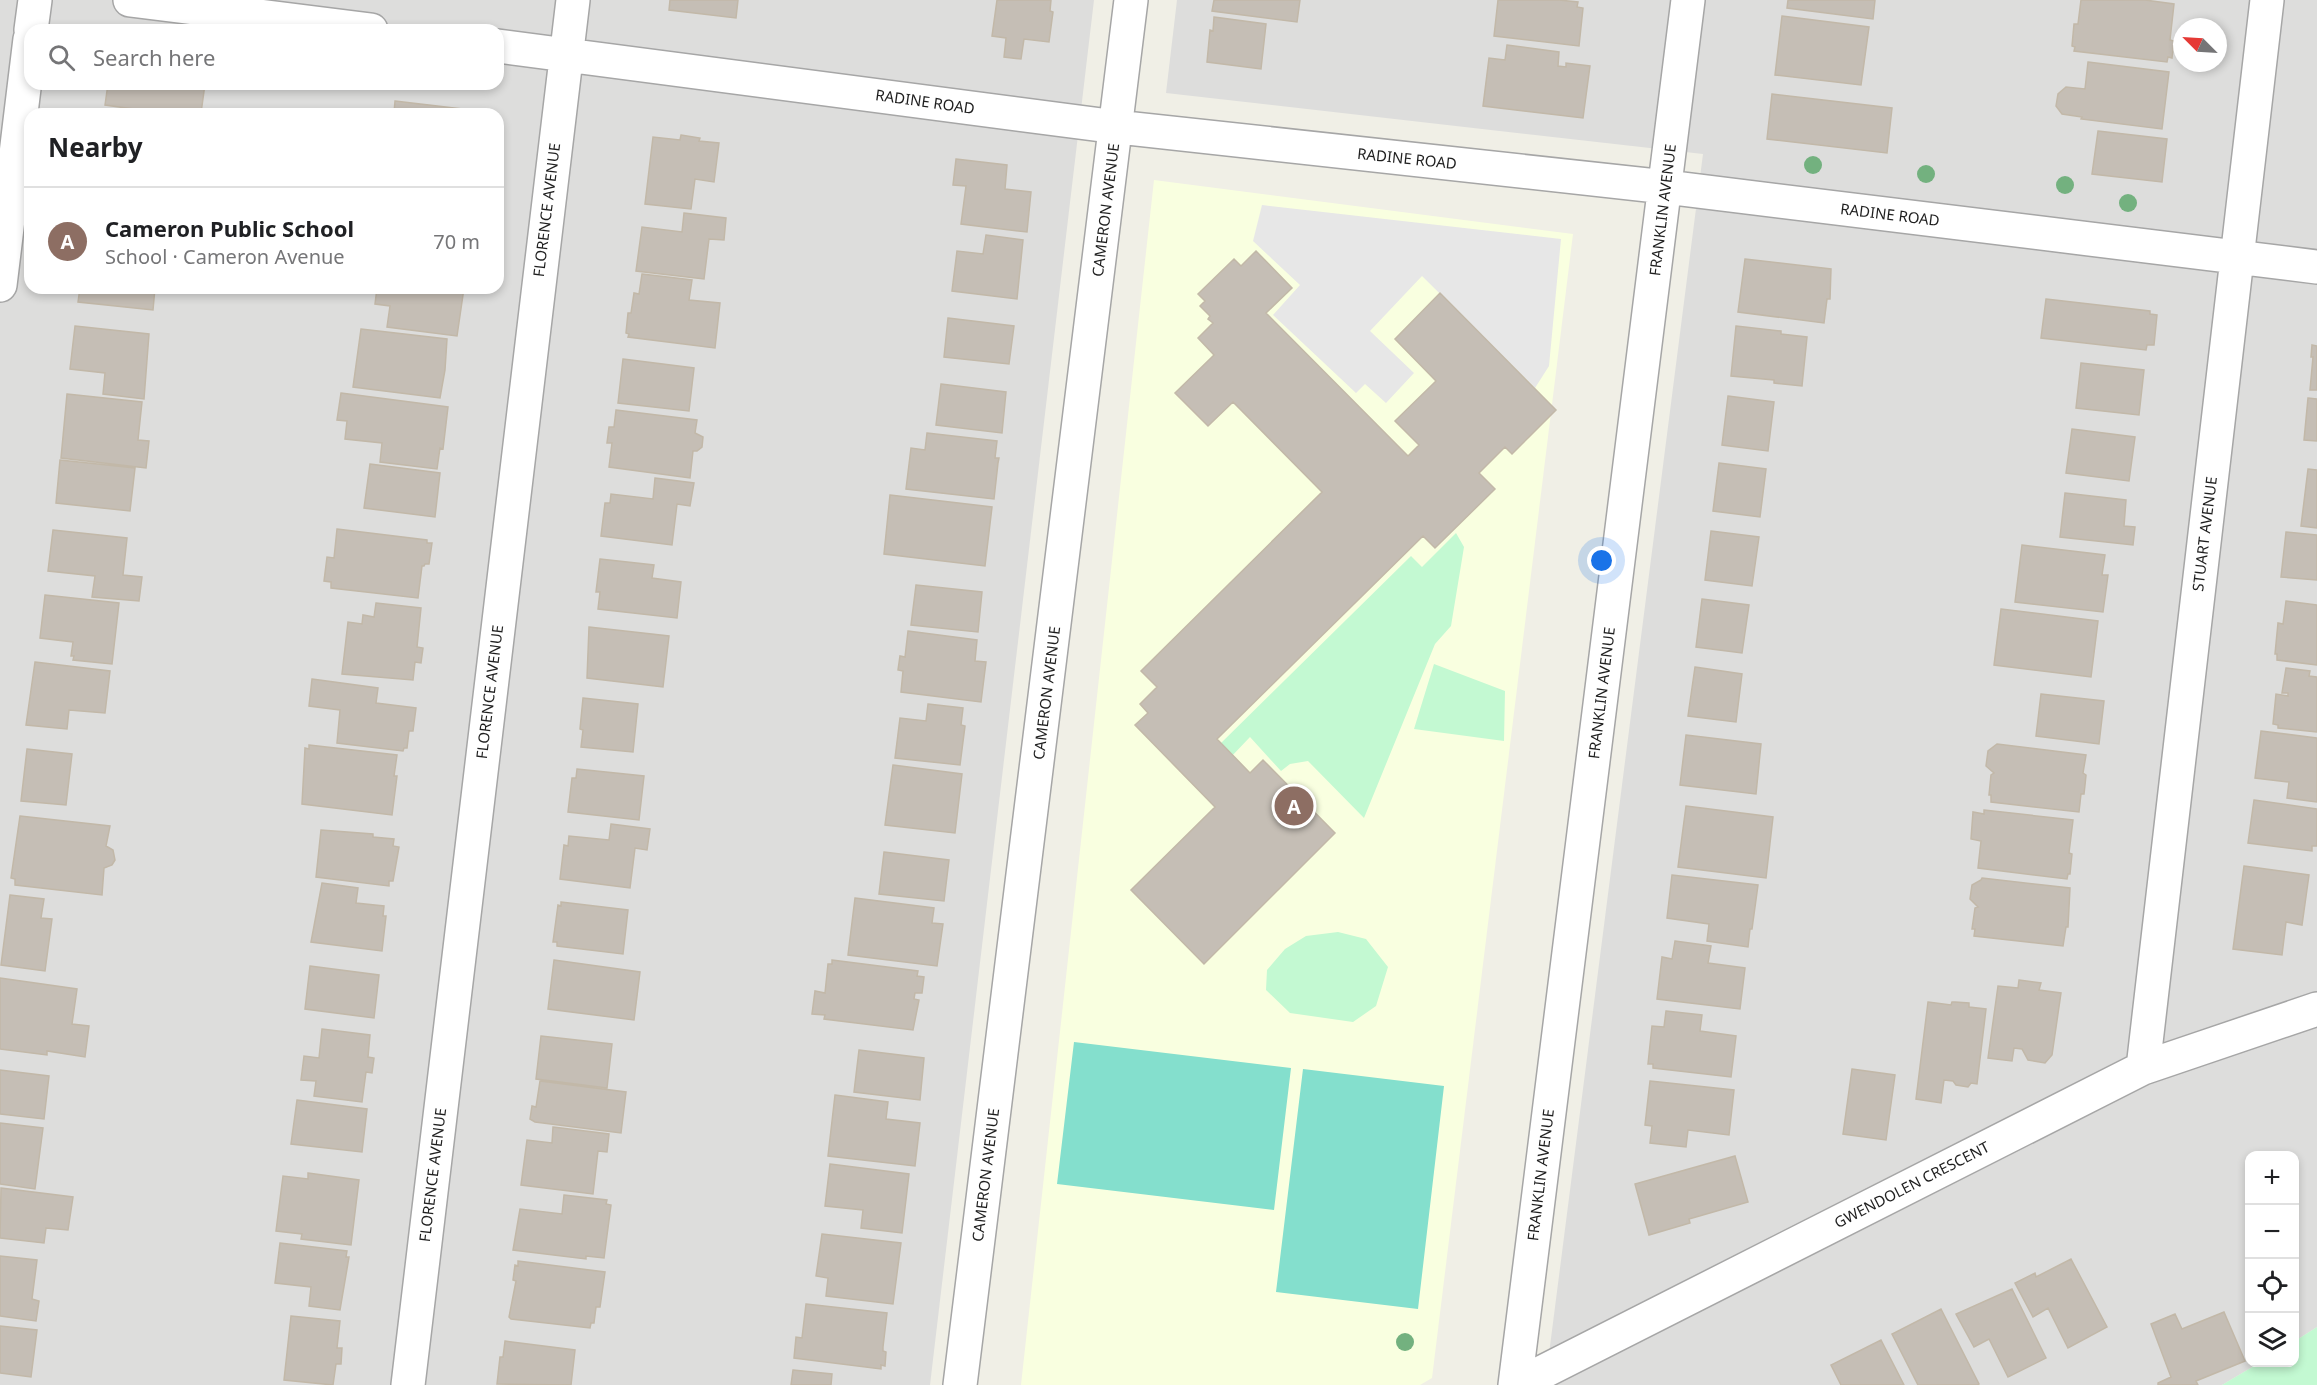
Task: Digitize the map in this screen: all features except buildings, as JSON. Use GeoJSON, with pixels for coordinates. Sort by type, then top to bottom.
{"type":"FeatureCollection","features":[{"type":"Feature","properties":{"kind":"street"},"geometry":{"type":"LineString","coordinates":[[32,24],[35,0]]}},
{"type":"Feature","properties":{"kind":"street"},"geometry":{"type":"LineString","coordinates":[[130,0],[323,24]]}},
{"type":"Feature","properties":{"kind":"street","name":"FLORENCE AVENUE"},"geometry":{"type":"LineString","coordinates":[[408,1385],[573,0]]}},
{"type":"Feature","properties":{"kind":"street","name":"CAMERON AVENUE"},"geometry":{"type":"LineString","coordinates":[[960,1385],[1131,0]]}},
{"type":"Feature","properties":{"kind":"street","name":"FRANKLIN AVENUE"},"geometry":{"type":"LineString","coordinates":[[1516,1385],[1688,0]]}},
{"type":"Feature","properties":{"kind":"street","name":"STUART AVENUE"},"geometry":{"type":"LineString","coordinates":[[2143,1068],[2267,0]]}},
{"type":"Feature","properties":{"kind":"street","name":"RADINE ROAD"},"geometry":{"type":"LineString","coordinates":[[504,47],[1117,127],[1666,187],[2317,267]]}},
{"type":"Feature","properties":{"kind":"street"},"geometry":{"type":"LineString","coordinates":[[0,285],[24,88]]}},
{"type":"Feature","properties":{"kind":"street","name":"GWENDOLEN CRESCENT"},"geometry":{"type":"LineString","coordinates":[[1516,1385],[2143,1068],[2317,1009]]}},
{"type":"Feature","properties":{"kind":"shaded area"},"geometry":{"type":"Polygon","coordinates":[[[0,0],[1094,0],[930,1385],[0,1385],[0,0]]]}},
{"type":"Feature","properties":{"kind":"shaded area"},"geometry":{"type":"Polygon","coordinates":[[[1177,0],[2317,0],[2317,1327],[2299,1338],[2299,1151],[2245,1151],[2245,1367],[2252,1367],[2222,1385],[1545,1385],[1703,154],[1166,93],[1177,0]]]}},
{"type":"Feature","properties":{"kind":"shaded area"},"geometry":{"type":"Polygon","coordinates":[[[1154,180],[1573,234],[1432,1378],[1420,1385],[1021,1385],[1154,180]]]}},
{"type":"Feature","properties":{"kind":"shaded area"},"geometry":{"type":"Polygon","coordinates":[[[1262,205],[1561,239],[1549,366],[1535,388],[1422,276],[1370,331],[1414,373],[1386,403],[1365,384],[1356,393],[1273,315],[1300,285],[1253,241],[1262,205]]]}},
{"type":"Feature","properties":{"kind":"shaded area"},"geometry":{"type":"Polygon","coordinates":[[[1074,1042],[1291,1068],[1274,1210],[1057,1184],[1074,1042]]]}},
{"type":"Feature","properties":{"kind":"shaded area"},"geometry":{"type":"Polygon","coordinates":[[[1303,1069],[1444,1086],[1418,1309],[1276,1292],[1303,1069]]]}},
{"type":"Feature","properties":{"kind":"green space"},"geometry":{"type":"Polygon","coordinates":[[[1456,533],[1464,547],[1451,626],[1435,644],[1364,818],[1308,761],[1290,764],[1281,771],[1250,737],[1230,758],[1219,745],[1411,556],[1422,567],[1456,533]]]}},
{"type":"Feature","properties":{"kind":"green space"},"geometry":{"type":"Polygon","coordinates":[[[1434,664],[1505,691],[1504,741],[1414,729],[1434,664]]]}},
{"type":"Feature","properties":{"kind":"green space"},"geometry":{"type":"Polygon","coordinates":[[[1338,932],[1366,939],[1388,967],[1376,1006],[1353,1022],[1290,1013],[1266,990],[1267,970],[1285,949],[1306,936],[1338,932]]]}},
{"type":"Feature","properties":{"kind":"green space"},"geometry":{"type":"Polygon","coordinates":[[[2317,1327],[2317,1385],[2222,1385],[2252,1367],[2299,1367],[2299,1338],[2317,1327]]]}},
{"type":"Feature","properties":{"kind":"place","name":"Cameron Public School"},"geometry":{"type":"Point","coordinates":[1294,806]}}]}
